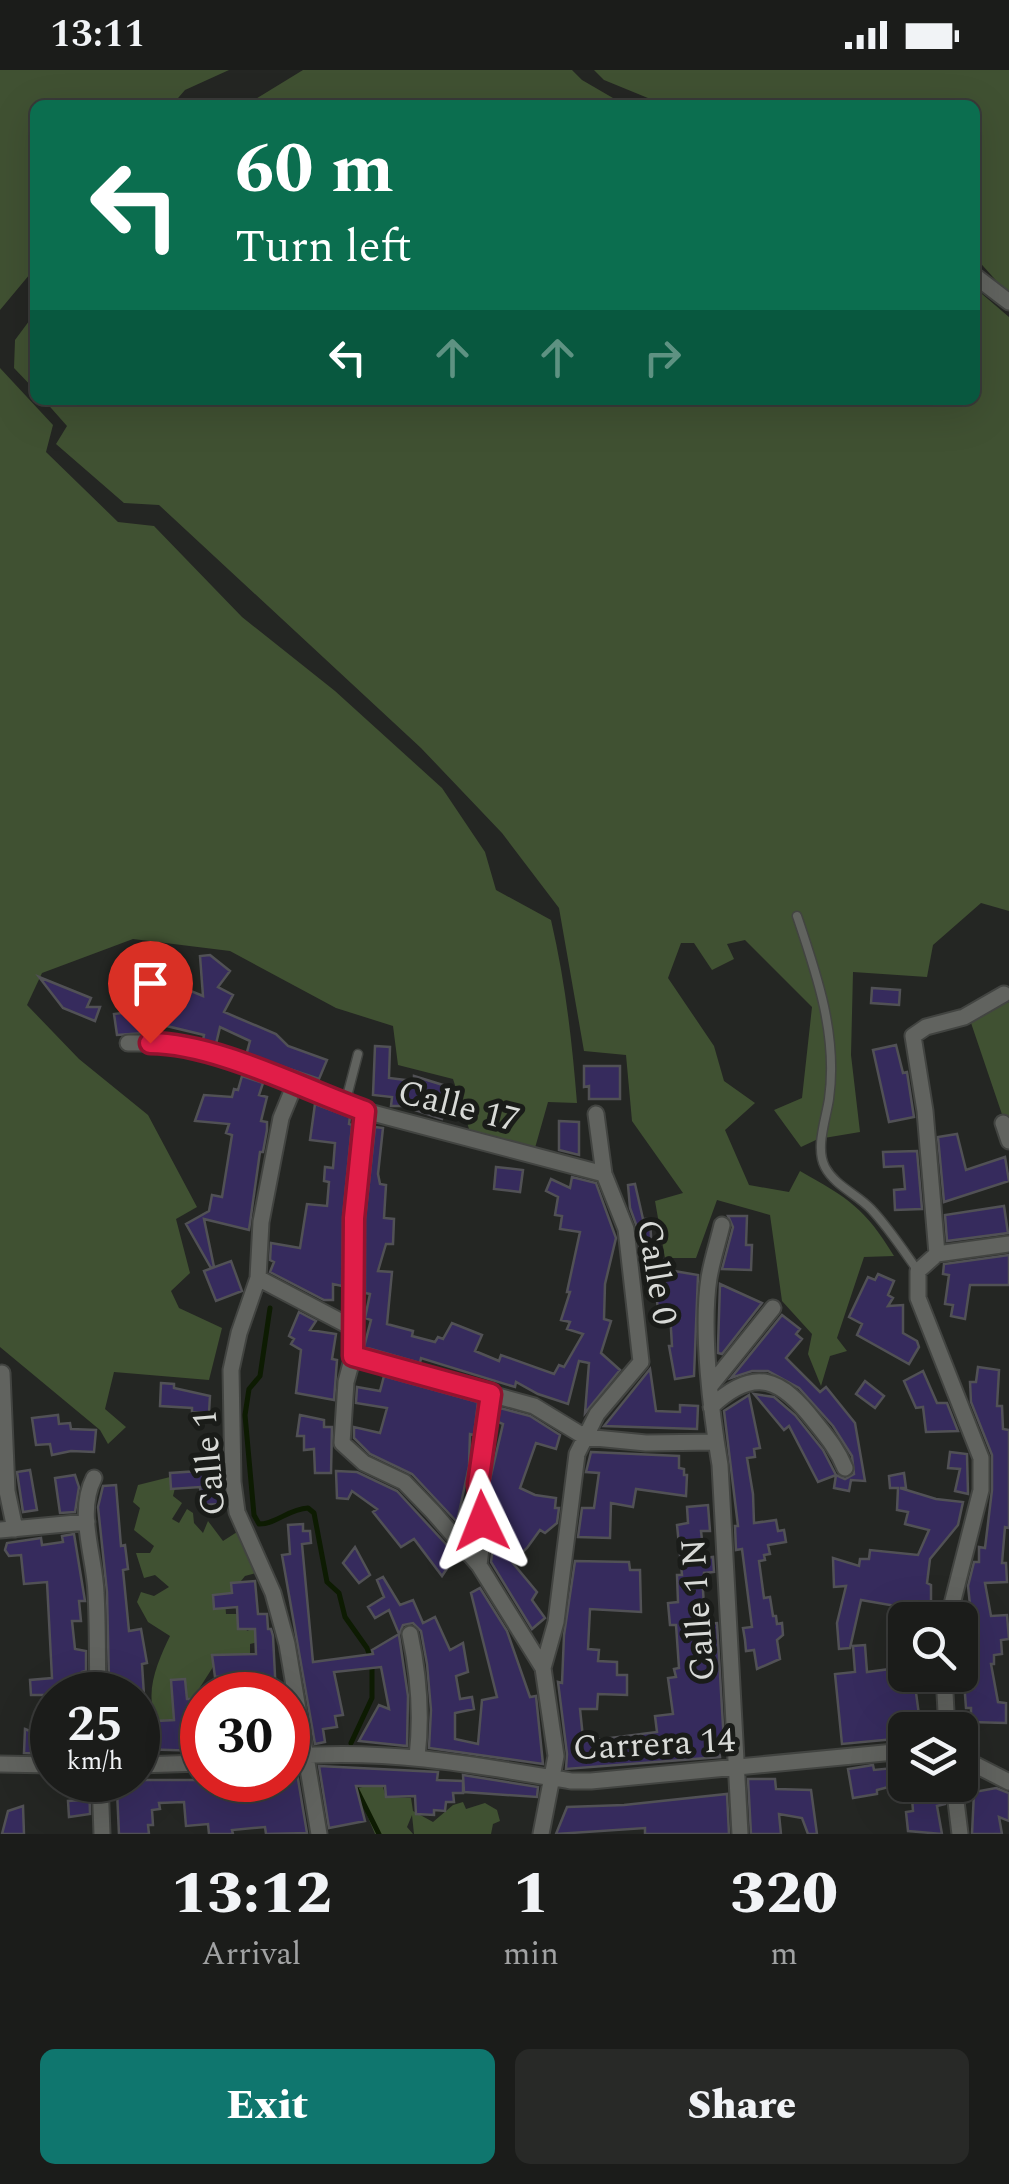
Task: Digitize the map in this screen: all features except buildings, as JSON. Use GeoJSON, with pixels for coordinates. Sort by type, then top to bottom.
{"type":"FeatureCollection","features":[{"type":"Feature","properties":{"kind":"street"},"geometry":{"type":"LineString","coordinates":[[980,280],[1009,302]]}},
{"type":"Feature","properties":{"kind":"street"},"geometry":{"type":"LineString","coordinates":[[937,1254],[926,1111],[913,1036],[918,1030],[964,1016],[1004,994]]}},
{"type":"Feature","properties":{"kind":"street","name":"Calle 17"},"geometry":{"type":"LineString","coordinates":[[128,1043],[172,1043],[264,1071],[365,1111],[604,1174]]}},
{"type":"Feature","properties":{"kind":"street","name":"Calle 1"},"geometry":{"type":"LineString","coordinates":[[292,1672],[274,1593],[236,1512],[231,1370],[258,1278],[262,1222],[278,1135],[295,1084]]}},
{"type":"Feature","properties":{"kind":"street"},"geometry":{"type":"LineString","coordinates":[[365,1111],[354,1218],[353,1356],[346,1382],[342,1444],[364,1463],[404,1482],[479,1565],[543,1668]]}},
{"type":"Feature","properties":{"kind":"street","name":"Calle 0"},"geometry":{"type":"LineString","coordinates":[[540,1834],[553,1778],[554,1725],[543,1668],[556,1622],[577,1454],[597,1414],[641,1362],[626,1230],[604,1174],[596,1114]]}},
{"type":"Feature","properties":{"kind":"street"},"geometry":{"type":"LineString","coordinates":[[1003,1124],[1009,1142]]}},
{"type":"Feature","properties":{"kind":"street","name":"Calle 1 N"},"geometry":{"type":"LineString","coordinates":[[722,1225],[708,1280],[710,1385],[740,1834]]}},
{"type":"Feature","properties":{"kind":"street"},"geometry":{"type":"LineString","coordinates":[[953,1602],[981,1490],[982,1458],[918,1298],[918,1271],[937,1254],[1009,1244]]}},
{"type":"Feature","properties":{"kind":"street"},"geometry":{"type":"LineString","coordinates":[[258,1278],[353,1328]]}},
{"type":"Feature","properties":{"kind":"street"},"geometry":{"type":"LineString","coordinates":[[710,1385],[772,1308]]}},
{"type":"Feature","properties":{"kind":"street"},"geometry":{"type":"LineString","coordinates":[[353,1356],[534,1406],[585,1437],[646,1443],[716,1442]]}},
{"type":"Feature","properties":{"kind":"street"},"geometry":{"type":"LineString","coordinates":[[2,1373],[8,1530],[87,1522]]}},
{"type":"Feature","properties":{"kind":"street"},"geometry":{"type":"LineString","coordinates":[[712,1407],[732,1390],[752,1382],[778,1385],[807,1412],[840,1454],[846,1468]]}},
{"type":"Feature","properties":{"kind":"street"},"geometry":{"type":"LineString","coordinates":[[479,1565],[483,1531],[478,1484],[491,1394]]}},
{"type":"Feature","properties":{"kind":"street"},"geometry":{"type":"LineString","coordinates":[[94,1478],[88,1489],[87,1522],[96,1589],[98,1672]]}},
{"type":"Feature","properties":{"kind":"street"},"geometry":{"type":"LineString","coordinates":[[410,1634],[418,1673],[417,1757]]}},
{"type":"Feature","properties":{"kind":"street","name":"Carrera 14"},"geometry":{"type":"LineString","coordinates":[[310,1755],[417,1757],[590,1782],[888,1753]]}},
{"type":"Feature","properties":{"kind":"street"},"geometry":{"type":"LineString","coordinates":[[0,1764],[30,1765]]}},
{"type":"Feature","properties":{"kind":"street"},"geometry":{"type":"LineString","coordinates":[[978,1766],[1009,1782]]}},
{"type":"Feature","properties":{"kind":"street","name":"Calle 1"},"geometry":{"type":"LineString","coordinates":[[310,1779],[319,1834]]}},
{"type":"Feature","properties":{"kind":"street"},"geometry":{"type":"LineString","coordinates":[[101,1802],[102,1834]]}},
{"type":"Feature","properties":{"kind":"street"},"geometry":{"type":"LineString","coordinates":[[956,1802],[960,1834]]}},
{"type":"Feature","properties":{"kind":"lane"},"geometry":{"type":"LineString","coordinates":[[797,916],[819,980],[828,1022],[830,1094],[822,1140],[823,1163],[833,1178],[869,1206],[918,1271]]}},
{"type":"Feature","properties":{"kind":"lane"},"geometry":{"type":"LineString","coordinates":[[344,1104],[358,1054]]}},
{"type":"Feature","properties":{"kind":"green space"},"geometry":{"type":"Polygon","coordinates":[[[0,70],[229,70],[185,90],[176,100],[30,100],[30,274],[0,310],[0,70]]]}},
{"type":"Feature","properties":{"kind":"green space"},"geometry":{"type":"Polygon","coordinates":[[[303,70],[572,70],[616,100],[254,100],[303,70]]]}},
{"type":"Feature","properties":{"kind":"green space"},"geometry":{"type":"Polygon","coordinates":[[[594,70],[1009,70],[1009,295],[980,263],[980,100],[653,100],[604,80],[594,70]]]}},
{"type":"Feature","properties":{"kind":"green space"},"geometry":{"type":"Polygon","coordinates":[[[980,292],[1009,317],[1009,911],[981,903],[933,945],[927,977],[853,972],[851,1055],[860,1132],[818,1139],[801,1147],[774,1110],[802,1098],[812,1007],[745,940],[727,944],[734,959],[712,970],[694,943],[681,943],[668,978],[714,1046],[724,1081],[755,1103],[725,1130],[749,1185],[789,1192],[800,1171],[854,1206],[874,1226],[894,1256],[864,1257],[837,1338],[847,1351],[830,1356],[821,1386],[808,1354],[812,1334],[782,1301],[770,1215],[717,1200],[696,1258],[665,1258],[655,1201],[683,1193],[632,1121],[626,1055],[584,1051],[559,908],[502,833],[421,748],[159,505],[124,503],[56,444],[67,426],[48,405],[980,405],[980,292]]]}},
{"type":"Feature","properties":{"kind":"green space"},"geometry":{"type":"Polygon","coordinates":[[[30,320],[30,385],[14,368],[15,340],[30,320]]]}},
{"type":"Feature","properties":{"kind":"green space"},"geometry":{"type":"Polygon","coordinates":[[[0,368],[30,405],[53,425],[46,452],[118,522],[154,526],[242,617],[335,691],[442,788],[485,852],[496,890],[551,920],[564,988],[577,1103],[548,1102],[535,1148],[470,1132],[453,1079],[398,1065],[393,1026],[336,1008],[230,951],[133,939],[42,973],[27,1005],[79,1059],[148,1115],[197,1207],[176,1219],[190,1273],[171,1291],[179,1308],[222,1328],[209,1380],[114,1372],[105,1409],[126,1427],[108,1444],[100,1430],[0,1347],[0,368]]]}},
{"type":"Feature","properties":{"kind":"green space"},"geometry":{"type":"Polygon","coordinates":[[[1009,1002],[1009,1135],[969,1017],[1009,1002]]]}},
{"type":"Feature","properties":{"kind":"green space"},"geometry":{"type":"Polygon","coordinates":[[[170,1477],[175,1488],[173,1496],[182,1503],[172,1519],[179,1523],[187,1509],[203,1533],[208,1521],[223,1541],[237,1532],[262,1563],[256,1573],[245,1576],[225,1601],[226,1614],[241,1614],[247,1631],[256,1627],[262,1641],[250,1644],[250,1657],[213,1667],[210,1672],[180,1672],[180,1718],[160,1723],[160,1672],[156,1672],[170,1636],[148,1622],[137,1602],[141,1592],[154,1596],[169,1587],[155,1575],[144,1578],[136,1553],[150,1553],[154,1546],[134,1530],[140,1508],[133,1502],[138,1485],[170,1477]]]}},
{"type":"Feature","properties":{"kind":"green space"},"geometry":{"type":"Polygon","coordinates":[[[381,1781],[386,1797],[411,1798],[413,1811],[433,1822],[453,1805],[463,1802],[466,1809],[485,1803],[497,1810],[500,1821],[493,1824],[491,1834],[414,1834],[412,1815],[407,1827],[413,1834],[375,1834],[356,1789],[381,1781]]]}},
{"type":"Feature","properties":{"kind":"waterway"},"geometry":{"type":"LineString","coordinates":[[270,1308],[260,1376],[249,1389],[245,1415],[254,1515],[259,1524],[301,1509],[308,1508],[314,1513],[327,1582],[339,1593],[345,1617],[372,1662],[372,1698],[351,1743]]}},
{"type":"Feature","properties":{"kind":"waterway"},"geometry":{"type":"LineString","coordinates":[[356,1788],[379,1834]]}},
{"type":"Feature","properties":{"kind":"route"},"geometry":{"type":"LineString","coordinates":[[150,1043],[172,1043],[264,1071],[365,1111],[354,1218],[353,1356],[491,1394],[478,1484],[482,1521]]}}]}
